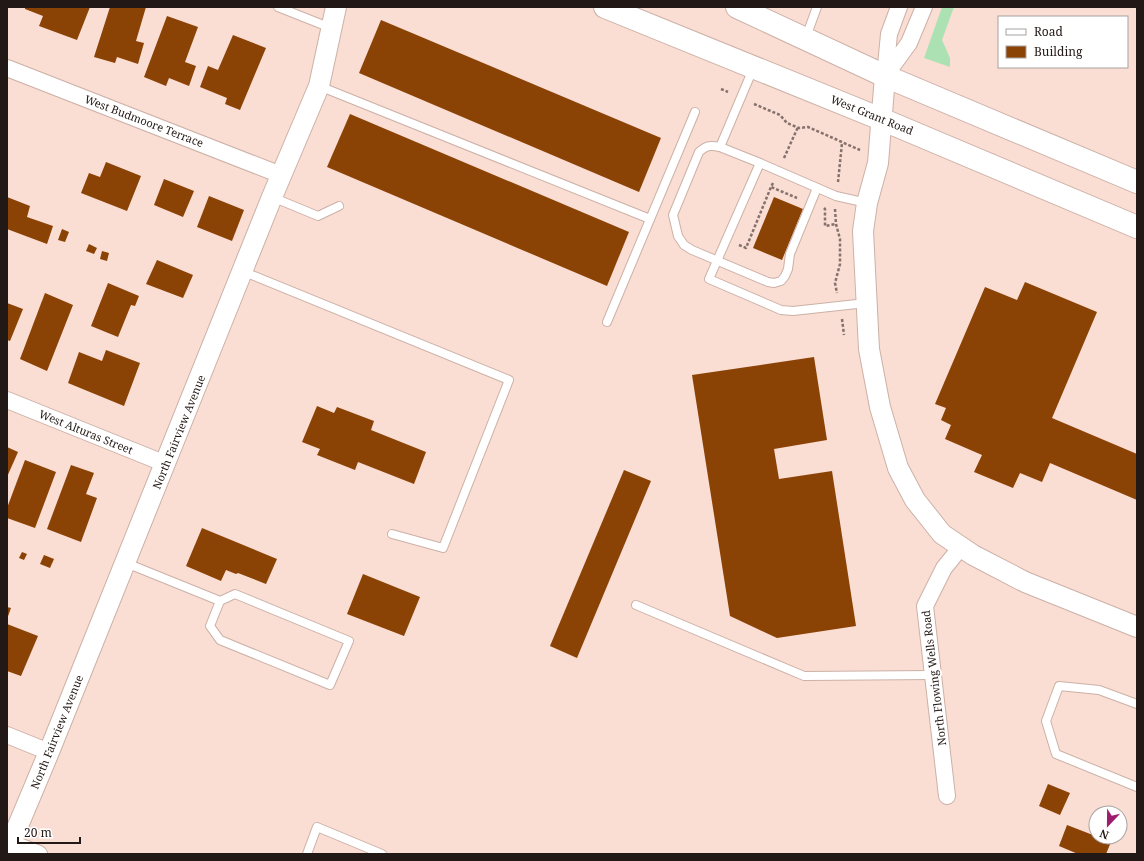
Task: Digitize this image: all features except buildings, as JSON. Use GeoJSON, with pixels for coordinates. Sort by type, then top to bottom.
{"type":"FeatureCollection","features":[{"type":"Feature","properties":{"kind":"main road","name":"West Grant Road"},"geometry":{"type":"LineString","coordinates":[[605,7],[881,119],[1137,227]]}},
{"type":"Feature","properties":{"kind":"main road"},"geometry":{"type":"LineString","coordinates":[[737,7],[885,76],[1137,182]]}},
{"type":"Feature","properties":{"kind":"street","name":"North Fairview Avenue"},"geometry":{"type":"LineString","coordinates":[[9,847],[126,563],[272,197],[319,86],[336,7]]}},
{"type":"Feature","properties":{"kind":"street"},"geometry":{"type":"LineString","coordinates":[[899,7],[889,34],[878,158],[867,203],[863,231],[869,349],[880,407],[898,468],[915,500],[942,534],[973,555],[1025,582],[1137,627]]}},
{"type":"Feature","properties":{"kind":"street"},"geometry":{"type":"LineString","coordinates":[[885,76],[908,43],[924,7]]}},
{"type":"Feature","properties":{"kind":"street","name":"West Budmoore Terrace"},"geometry":{"type":"LineString","coordinates":[[7,68],[281,175]]}},
{"type":"Feature","properties":{"kind":"street","name":"West Alturas Street"},"geometry":{"type":"LineString","coordinates":[[7,400],[166,464]]}},
{"type":"Feature","properties":{"kind":"street","name":"North Flowing Wells Road"},"geometry":{"type":"LineString","coordinates":[[947,796],[925,606],[944,568],[961,547]]}},
{"type":"Feature","properties":{"kind":"street"},"geometry":{"type":"LineString","coordinates":[[7,735],[49,752]]}},
{"type":"Feature","properties":{"kind":"street"},"geometry":{"type":"LineString","coordinates":[[9,847],[39,854]]}},
{"type":"Feature","properties":{"kind":"lane"},"geometry":{"type":"LineString","coordinates":[[278,7],[331,28]]}},
{"type":"Feature","properties":{"kind":"lane"},"geometry":{"type":"LineString","coordinates":[[805,38],[817,7]]}},
{"type":"Feature","properties":{"kind":"lane"},"geometry":{"type":"LineString","coordinates":[[720,147],[754,67]]}},
{"type":"Feature","properties":{"kind":"lane"},"geometry":{"type":"LineString","coordinates":[[319,86],[650,219]]}},
{"type":"Feature","properties":{"kind":"lane"},"geometry":{"type":"LineString","coordinates":[[607,322],[695,112]]}},
{"type":"Feature","properties":{"kind":"lane"},"geometry":{"type":"LineString","coordinates":[[817,188],[790,254],[788,269],[781,281],[774,283],[768,282],[717,261],[684,245],[678,236],[673,215],[699,152],[710,145],[720,147],[760,163],[836,196],[867,203]]}},
{"type":"Feature","properties":{"kind":"lane"},"geometry":{"type":"LineString","coordinates":[[760,163],[709,278],[782,310],[793,311],[866,303]]}},
{"type":"Feature","properties":{"kind":"lane"},"geometry":{"type":"LineString","coordinates":[[272,197],[318,216],[339,206]]}},
{"type":"Feature","properties":{"kind":"lane"},"geometry":{"type":"LineString","coordinates":[[242,271],[509,380],[443,548],[392,534]]}},
{"type":"Feature","properties":{"kind":"lane"},"geometry":{"type":"LineString","coordinates":[[126,563],[220,601],[236,594],[348,641],[330,685],[220,640],[210,626],[220,601]]}},
{"type":"Feature","properties":{"kind":"lane"},"geometry":{"type":"LineString","coordinates":[[636,605],[804,676],[933,675]]}},
{"type":"Feature","properties":{"kind":"lane"},"geometry":{"type":"LineString","coordinates":[[1137,704],[1099,690],[1059,686],[1046,721],[1056,754],[1137,787]]}},
{"type":"Feature","properties":{"kind":"lane"},"geometry":{"type":"LineString","coordinates":[[307,854],[317,827],[382,854]]}},
{"type":"Feature","properties":{"kind":"path"},"geometry":{"type":"LineString","coordinates":[[721,89],[780,115],[787,123],[799,128],[808,127],[842,144],[878,158]]}},
{"type":"Feature","properties":{"kind":"path"},"geometry":{"type":"LineString","coordinates":[[842,144],[835,216],[840,239],[840,264],[835,283],[844,335]]}},
{"type":"Feature","properties":{"kind":"path"},"geometry":{"type":"LineString","coordinates":[[726,240],[746,248],[771,187]]}},
{"type":"Feature","properties":{"kind":"green space"},"geometry":{"type":"Polygon","coordinates":[[[942,7],[954,7],[942,40],[950,58],[950,67],[924,58],[942,7]]]}}]}
